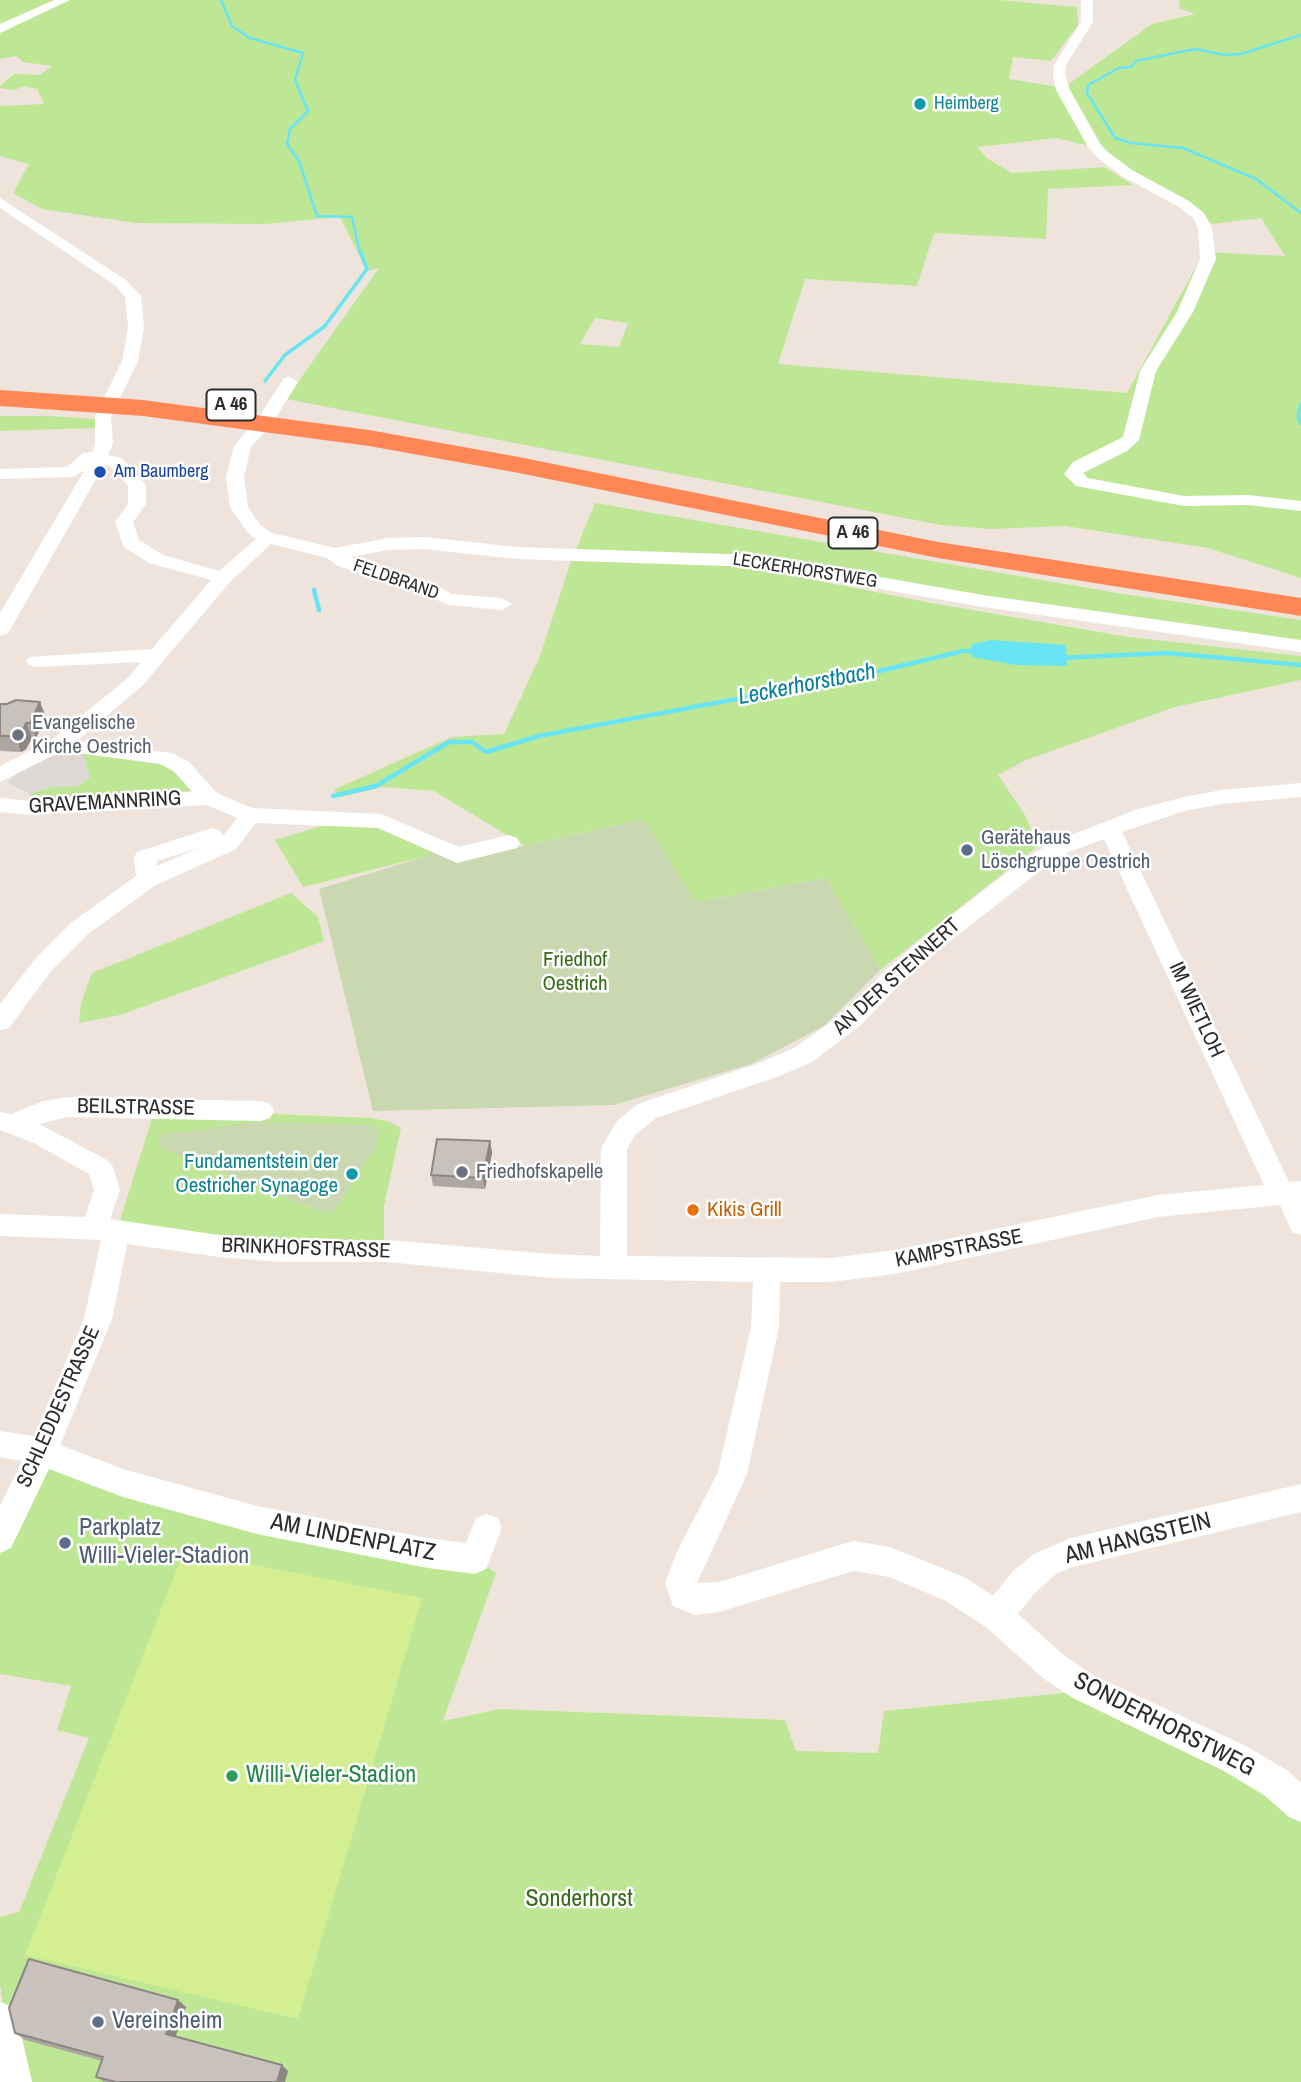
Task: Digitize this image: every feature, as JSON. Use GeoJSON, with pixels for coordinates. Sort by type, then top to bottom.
{"type":"FeatureCollection","features":[{"type":"Feature","properties":{"kind":"highway","name":"A 46"},"geometry":{"type":"LineString","coordinates":[[0,387],[191,413],[375,432],[1182,576],[1301,589]]}},
{"type":"Feature","properties":{"kind":"highway","name":"A 46"},"geometry":{"type":"LineString","coordinates":[[0,398],[77,397]]}},
{"type":"Feature","properties":{"kind":"highway"},"geometry":{"type":"LineString","coordinates":[[0,406],[77,397]]}},
{"type":"Feature","properties":{"kind":"highway","name":"A 46"},"geometry":{"type":"LineString","coordinates":[[375,432],[519,465],[938,550],[1301,607]]}},
{"type":"Feature","properties":{"kind":"highway"},"geometry":{"type":"LineString","coordinates":[[882,524],[1017,537]]}},
{"type":"Feature","properties":{"kind":"highway"},"geometry":{"type":"LineString","coordinates":[[1269,579],[1301,589]]}},
{"type":"Feature","properties":{"kind":"street"},"geometry":{"type":"LineString","coordinates":[[0,29],[64,0]]}},
{"type":"Feature","properties":{"kind":"street"},"geometry":{"type":"LineString","coordinates":[[1087,0],[1087,22],[1060,65],[1059,75],[1063,90],[1095,148],[1115,164],[1184,204],[1199,216],[1205,228],[1208,259],[1185,312],[1148,371],[1130,440],[1121,447],[1079,466],[1073,474],[1082,482],[1184,501],[1248,500],[1301,506]]}},
{"type":"Feature","properties":{"kind":"street"},"geometry":{"type":"LineString","coordinates":[[0,202],[121,283],[133,296],[136,339],[130,361],[103,416],[104,444],[98,457],[0,629]]}},
{"type":"Feature","properties":{"kind":"street"},"geometry":{"type":"LineString","coordinates":[[0,775],[61,743],[136,681],[223,578],[267,538],[254,528],[239,507],[235,477],[243,446],[266,420],[290,382]]}},
{"type":"Feature","properties":{"kind":"street"},"geometry":{"type":"LineString","coordinates":[[0,474],[63,474],[72,472],[89,457],[116,463],[136,485],[139,493],[137,504],[124,522],[131,543],[156,559],[223,578]]}},
{"type":"Feature","properties":{"kind":"street","name":"LECKERHORSTWEG"},"geometry":{"type":"LineString","coordinates":[[267,538],[282,538],[334,554],[388,544],[424,543],[517,553],[755,561],[984,601],[1301,646]]}},
{"type":"Feature","properties":{"kind":"street","name":"FELDBRAND"},"geometry":{"type":"LineString","coordinates":[[334,554],[345,562],[417,584],[448,598],[502,604]]}},
{"type":"Feature","properties":{"kind":"street"},"geometry":{"type":"LineString","coordinates":[[36,661],[156,655]]}},
{"type":"Feature","properties":{"kind":"street","name":"GRAVEMANNRING"},"geometry":{"type":"LineString","coordinates":[[61,743],[71,747],[165,758],[182,767],[209,798]]}},
{"type":"Feature","properties":{"kind":"street","name":"AN DER STENNERT"},"geometry":{"type":"LineString","coordinates":[[613,1268],[614,1148],[626,1128],[647,1111],[803,1055],[841,1028],[927,948],[1023,872],[1061,847],[1110,827],[1184,804],[1222,797],[1301,790]]}},
{"type":"Feature","properties":{"kind":"street","name":"GRAVEMANNRING"},"geometry":{"type":"LineString","coordinates":[[0,805],[30,808],[209,798],[249,814]]}},
{"type":"Feature","properties":{"kind":"street"},"geometry":{"type":"LineString","coordinates":[[0,1021],[16,998],[80,928],[146,868],[228,844],[244,826],[249,814],[372,819],[426,839],[457,855],[509,843]]}},
{"type":"Feature","properties":{"kind":"street","name":"IM WIETLOH"},"geometry":{"type":"LineString","coordinates":[[1110,827],[1290,1193]]}},
{"type":"Feature","properties":{"kind":"street","name":"BEILSTRASSE"},"geometry":{"type":"LineString","coordinates":[[7,1122],[68,1107],[261,1111]]}},
{"type":"Feature","properties":{"kind":"street","name":"BEILSTRASSE"},"geometry":{"type":"LineString","coordinates":[[7,1122],[43,1136],[98,1167],[104,1175],[107,1190],[105,1229]]}},
{"type":"Feature","properties":{"kind":"street"},"geometry":{"type":"LineString","coordinates":[[1290,1193],[1301,1224]]}},
{"type":"Feature","properties":{"kind":"street","name":"KAMPSTRASSE"},"geometry":{"type":"LineString","coordinates":[[613,1268],[831,1270],[895,1262],[1158,1206],[1290,1193]]}},
{"type":"Feature","properties":{"kind":"street","name":"BRINKHOFSTRASSE"},"geometry":{"type":"LineString","coordinates":[[0,1225],[105,1229],[256,1249],[387,1251],[551,1266],[613,1268]]}},
{"type":"Feature","properties":{"kind":"street","name":"SCHLEDDESTRASSE"},"geometry":{"type":"LineString","coordinates":[[0,1538],[60,1414],[98,1320],[105,1229]]}},
{"type":"Feature","properties":{"kind":"street","name":"SONDERHORSTWEG"},"geometry":{"type":"LineString","coordinates":[[767,1271],[765,1327],[732,1474],[688,1562],[681,1583],[684,1595],[695,1600],[719,1597],[853,1556],[870,1557],[955,1589],[996,1616],[1055,1668],[1084,1687],[1236,1759],[1276,1783],[1301,1805]]}},
{"type":"Feature","properties":{"kind":"street"},"geometry":{"type":"LineString","coordinates":[[0,1444],[41,1451]]}},
{"type":"Feature","properties":{"kind":"street","name":"AM LINDENPLATZ"},"geometry":{"type":"LineString","coordinates":[[41,1451],[123,1483],[257,1520],[428,1553],[475,1559],[487,1528]]}},
{"type":"Feature","properties":{"kind":"street","name":"AM HANGSTEIN"},"geometry":{"type":"LineString","coordinates":[[996,1616],[1024,1582],[1045,1564],[1071,1553],[1301,1498]]}},
{"type":"Feature","properties":{"kind":"street"},"geometry":{"type":"LineString","coordinates":[[0,2020],[13,2082]]}},
{"type":"Feature","properties":{"kind":"green space"},"geometry":{"type":"Polygon","coordinates":[[[0,0],[999,0],[1077,7],[1078,25],[1051,61],[1013,57],[1009,79],[1059,87],[1089,146],[1056,138],[977,147],[988,159],[1012,173],[1104,167],[1133,185],[1048,189],[1046,239],[934,233],[917,286],[805,279],[778,364],[1127,393],[1204,252],[1285,256],[1261,218],[1212,224],[1199,212],[1125,167],[1099,146],[1066,86],[1152,24],[1195,14],[1179,8],[1180,0],[1301,0],[1301,578],[1208,548],[1065,526],[991,529],[941,525],[286,399],[379,268],[367,271],[340,217],[265,224],[136,223],[42,209],[13,193],[29,164],[0,156],[0,106],[44,104],[37,89],[24,86],[15,90],[0,86],[14,74],[40,75],[52,66],[23,62],[16,56],[0,59],[0,0]],[[595,318],[580,344],[619,347],[628,323],[595,318]]]}},
{"type":"Feature","properties":{"kind":"green space"},"geometry":{"type":"Polygon","coordinates":[[[0,416],[96,419],[95,428],[0,431],[0,416]]]}},
{"type":"Feature","properties":{"kind":"green space"},"geometry":{"type":"Polygon","coordinates":[[[595,503],[1117,593],[1301,620],[1301,642],[1057,610],[732,554],[575,552],[595,503]]]}},
{"type":"Feature","properties":{"kind":"green space"},"geometry":{"type":"Polygon","coordinates":[[[571,561],[738,565],[926,602],[1128,637],[1301,656],[1301,680],[1175,707],[1026,760],[998,775],[1025,815],[1038,846],[880,970],[826,878],[695,902],[643,819],[525,846],[434,791],[381,787],[341,797],[333,790],[452,737],[504,734],[540,656],[571,561]]]}},
{"type":"Feature","properties":{"kind":"green space"},"geometry":{"type":"Polygon","coordinates":[[[82,753],[165,763],[192,791],[36,800],[29,794],[51,787],[79,786],[90,777],[82,753]]]}},
{"type":"Feature","properties":{"kind":"green space","name":"Friedhof Oestrich"},"geometry":{"type":"Polygon","coordinates":[[[643,819],[696,902],[826,878],[880,970],[824,1026],[751,1064],[614,1105],[373,1111],[319,889],[433,854],[525,846],[643,819]]]}},
{"type":"Feature","properties":{"kind":"green space"},"geometry":{"type":"Polygon","coordinates":[[[373,824],[439,853],[303,887],[275,840],[325,825],[373,824]]]}},
{"type":"Feature","properties":{"kind":"green space"},"geometry":{"type":"Polygon","coordinates":[[[291,893],[318,917],[324,941],[120,1015],[79,1023],[81,1003],[92,973],[291,893]]]}},
{"type":"Feature","properties":{"kind":"green space"},"geometry":{"type":"Polygon","coordinates":[[[155,1109],[370,1118],[387,1121],[401,1128],[384,1206],[384,1250],[117,1230],[155,1109]],[[365,1125],[161,1135],[159,1147],[314,1209],[379,1129],[365,1125]]]}},
{"type":"Feature","properties":{"kind":"green space"},"geometry":{"type":"Polygon","coordinates":[[[255,1122],[365,1125],[379,1129],[376,1146],[333,1213],[314,1209],[158,1147],[161,1135],[255,1122]]]}},
{"type":"Feature","properties":{"kind":"green space","name":"Sonderhorst"},"geometry":{"type":"Polygon","coordinates":[[[42,1454],[477,1561],[496,1573],[443,1721],[500,1709],[785,1720],[796,1751],[878,1753],[884,1711],[1083,1691],[1301,1809],[1301,2082],[19,2082],[12,2059],[0,1985],[0,1917],[19,1912],[89,1738],[57,1730],[71,1686],[0,1674],[0,1542],[42,1454]]]}},
{"type":"Feature","properties":{"kind":"green space","name":"Willi-Vieler-Stadion"},"geometry":{"type":"Polygon","coordinates":[[[184,1551],[422,1598],[298,2019],[25,1955],[184,1551]]]}},
{"type":"Feature","properties":{"kind":"shaded area"},"geometry":{"type":"Polygon","coordinates":[[[82,753],[90,777],[79,786],[51,787],[29,794],[7,782],[17,774],[14,771],[44,758],[82,753]]]}},
{"type":"Feature","properties":{"kind":"water"},"geometry":{"type":"Polygon","coordinates":[[[991,640],[1066,645],[1067,666],[1016,665],[972,657],[972,644],[991,640]]]}},
{"type":"Feature","properties":{"kind":"building"},"geometry":{"type":"Polygon","coordinates":[[[16,700],[40,702],[30,723],[26,723],[21,734],[0,736],[0,704],[16,700]]]}},
{"type":"Feature","properties":{"kind":"building","name":"Friedhofskapelle"},"geometry":{"type":"Polygon","coordinates":[[[437,1139],[490,1141],[483,1178],[431,1175],[437,1139]]]}},
{"type":"Feature","properties":{"kind":"building","name":"Vereinsheim"},"geometry":{"type":"Polygon","coordinates":[[[29,1959],[178,2000],[166,2034],[282,2065],[277,2082],[116,2082],[96,2077],[103,2057],[15,2033],[9,2008],[29,1959]]]}},
{"type":"Feature","properties":{"kind":"waterway"},"geometry":{"type":"LineString","coordinates":[[221,0],[232,26],[250,38],[303,53],[295,80],[308,111],[290,129],[287,144],[299,161],[317,216],[352,217],[360,253]]}},
{"type":"Feature","properties":{"kind":"waterway","name":"Leckerhorstbach"},"geometry":{"type":"LineString","coordinates":[[1301,35],[1241,54],[1225,55],[1195,49],[1136,61],[1131,67],[1119,68],[1088,85],[1087,93],[1115,138],[1131,143],[1183,148],[1256,179],[1301,213]]}},
{"type":"Feature","properties":{"kind":"waterway"},"geometry":{"type":"LineString","coordinates":[[265,381],[285,355],[325,326],[367,269],[360,251]]}},
{"type":"Feature","properties":{"kind":"waterway","name":"Leckerhorstbach"},"geometry":{"type":"LineString","coordinates":[[1301,404],[1298,416],[1301,424]]}},
{"type":"Feature","properties":{"kind":"waterway"},"geometry":{"type":"LineString","coordinates":[[314,590],[319,610]]}},
{"type":"Feature","properties":{"kind":"waterway","name":"Leckerhorstbach"},"geometry":{"type":"LineString","coordinates":[[333,796],[376,786],[449,742],[472,742],[486,752],[539,736],[854,677],[963,651],[977,651]]}},
{"type":"Feature","properties":{"kind":"waterway","name":"Leckerhorstbach"},"geometry":{"type":"LineString","coordinates":[[1060,658],[1167,653],[1301,665]]}},
{"type":"Feature","properties":{"kind":"place","name":"Heimberg"},"geometry":{"type":"Point","coordinates":[920,104]}},
{"type":"Feature","properties":{"kind":"place","name":"Am Baumberg"},"geometry":{"type":"Point","coordinates":[100,472]}},
{"type":"Feature","properties":{"kind":"place","name":"Evangelische Kirche Oestrich"},"geometry":{"type":"Point","coordinates":[18,735]}},
{"type":"Feature","properties":{"kind":"place","name":"Gerätehaus Löschgruppe Oestrich"},"geometry":{"type":"Point","coordinates":[967,850]}},
{"type":"Feature","properties":{"kind":"place","name":"Friedhofskapelle"},"geometry":{"type":"Point","coordinates":[462,1172]}},
{"type":"Feature","properties":{"kind":"place","name":"Fundamentstein der Oestricher Synagoge"},"geometry":{"type":"Point","coordinates":[352,1174]}},
{"type":"Feature","properties":{"kind":"place","name":"Kikis Grill"},"geometry":{"type":"Point","coordinates":[693,1210]}},
{"type":"Feature","properties":{"kind":"place","name":"Parkplatz Willi-Vieler-Stadion"},"geometry":{"type":"Point","coordinates":[65,1543]}},
{"type":"Feature","properties":{"kind":"place","name":"Willi-Vieler-Stadion"},"geometry":{"type":"Point","coordinates":[232,1776]}},
{"type":"Feature","properties":{"kind":"place","name":"Vereinsheim"},"geometry":{"type":"Point","coordinates":[98,2022]}}]}
